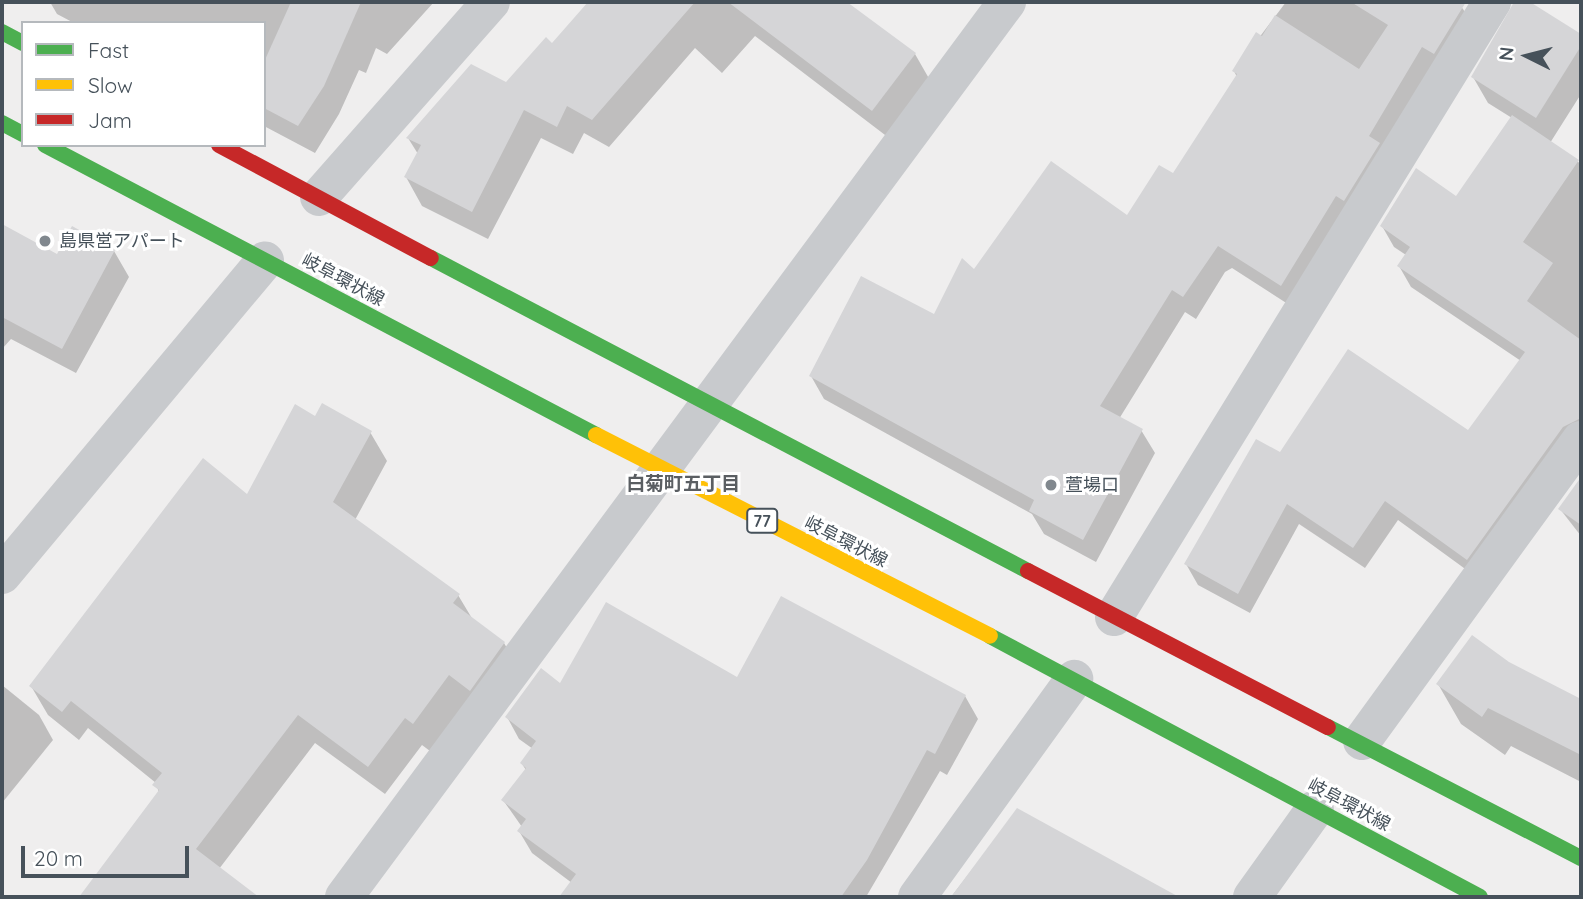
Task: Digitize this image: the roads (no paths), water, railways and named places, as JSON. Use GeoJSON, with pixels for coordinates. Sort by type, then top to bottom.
{"type":"FeatureCollection","features":[{"type":"Feature","properties":{"kind":"main road"},"geometry":{"type":"LineString","coordinates":[[2,32],[21,42]]}},
{"type":"Feature","properties":{"kind":"main road"},"geometry":{"type":"LineString","coordinates":[[2,123],[21,133]]}},
{"type":"Feature","properties":{"kind":"main road","name":"岐阜環状線"},"geometry":{"type":"LineString","coordinates":[[49,147],[660,469],[1074,679],[1480,897]]}},
{"type":"Feature","properties":{"kind":"main road"},"geometry":{"type":"LineString","coordinates":[[223,147],[707,405],[1114,617],[1363,741],[1581,858]]}},
{"type":"Feature","properties":{"kind":"street"},"geometry":{"type":"LineString","coordinates":[[319,197],[491,2]]}},
{"type":"Feature","properties":{"kind":"street"},"geometry":{"type":"LineString","coordinates":[[344,897],[1007,2]]}},
{"type":"Feature","properties":{"kind":"street"},"geometry":{"type":"LineString","coordinates":[[1114,617],[1492,2]]}},
{"type":"Feature","properties":{"kind":"street"},"geometry":{"type":"LineString","coordinates":[[2,575],[265,261]]}},
{"type":"Feature","properties":{"kind":"street"},"geometry":{"type":"LineString","coordinates":[[1363,741],[1581,440]]}},
{"type":"Feature","properties":{"kind":"street"},"geometry":{"type":"LineString","coordinates":[[917,897],[1074,679]]}},
{"type":"Feature","properties":{"kind":"street"},"geometry":{"type":"LineString","coordinates":[[1252,897],[1315,809]]}},
{"type":"Feature","properties":{"kind":"place","name":"島県営アパート"},"geometry":{"type":"Point","coordinates":[45,241]}},
{"type":"Feature","properties":{"kind":"place","name":"萱場口"},"geometry":{"type":"Point","coordinates":[1051,485]}},
{"type":"Feature","properties":{"kind":"district","name":"白菊町五丁目"},"geometry":{"type":"Point","coordinates":[683,484]}}]}
